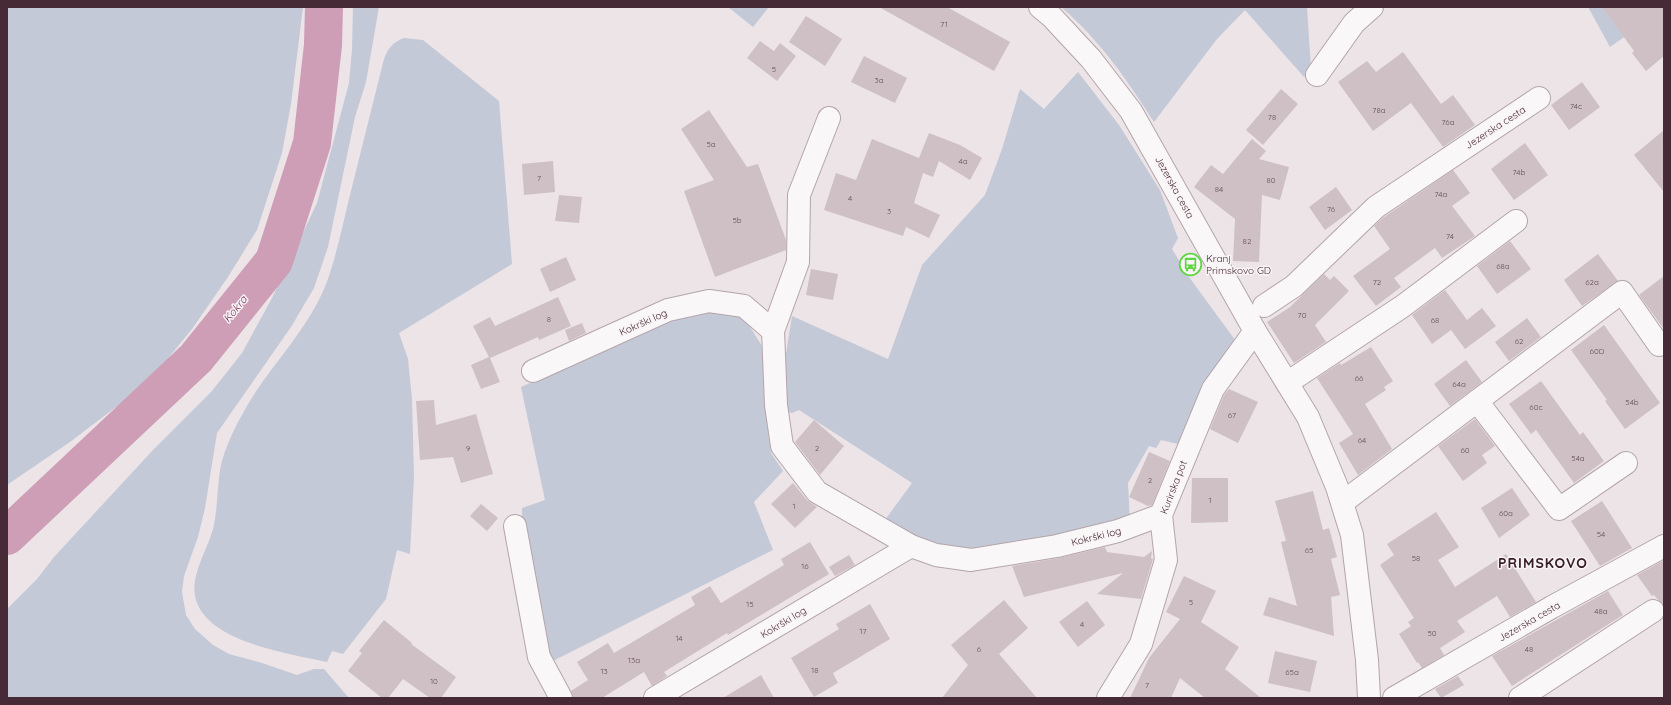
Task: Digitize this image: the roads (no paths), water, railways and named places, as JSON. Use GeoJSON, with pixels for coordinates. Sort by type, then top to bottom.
{"type":"FeatureCollection","features":[{"type":"Feature","properties":{"kind":"street","name":"Jezerska cesta"},"geometry":{"type":"LineString","coordinates":[[1040,7],[1052,17],[1092,59],[1131,111],[1255,331],[1308,417],[1343,502],[1352,535],[1359,582],[1369,698]]}},
{"type":"Feature","properties":{"kind":"street"},"geometry":{"type":"LineString","coordinates":[[1317,75],[1354,24],[1372,7]]}},
{"type":"Feature","properties":{"kind":"street","name":"Jezerska cesta"},"geometry":{"type":"LineString","coordinates":[[1264,306],[1294,286],[1376,207],[1539,98]]}},
{"type":"Feature","properties":{"kind":"street","name":"Kokrški log"},"geometry":{"type":"LineString","coordinates":[[829,118],[799,195],[798,262],[773,331],[776,405],[782,446],[817,492],[911,546],[936,555],[971,560],[1057,546],[1118,531],[1161,515]]}},
{"type":"Feature","properties":{"kind":"street"},"geometry":{"type":"LineString","coordinates":[[1287,383],[1403,306],[1516,221]]}},
{"type":"Feature","properties":{"kind":"street"},"geometry":{"type":"LineString","coordinates":[[1343,502],[1622,292],[1659,345]]}},
{"type":"Feature","properties":{"kind":"street","name":"Kokrški log"},"geometry":{"type":"LineString","coordinates":[[533,371],[668,310],[709,301],[744,306],[773,331]]}},
{"type":"Feature","properties":{"kind":"street","name":"Kurirska pot"},"geometry":{"type":"LineString","coordinates":[[1108,698],[1141,644],[1164,567],[1166,560],[1161,515],[1213,389],[1255,331]]}},
{"type":"Feature","properties":{"kind":"street"},"geometry":{"type":"LineString","coordinates":[[1477,401],[1560,509],[1626,463]]}},
{"type":"Feature","properties":{"kind":"street"},"geometry":{"type":"LineString","coordinates":[[515,526],[540,657],[561,698]]}},
{"type":"Feature","properties":{"kind":"street","name":"Kokrški log"},"geometry":{"type":"LineString","coordinates":[[655,698],[911,546]]}},
{"type":"Feature","properties":{"kind":"street","name":"Jezerska cesta"},"geometry":{"type":"LineString","coordinates":[[1394,698],[1552,607],[1664,546]]}},
{"type":"Feature","properties":{"kind":"street"},"geometry":{"type":"LineString","coordinates":[[1520,698],[1653,611]]}},
{"type":"Feature","properties":{"kind":"waterway","name":"Kokra"},"geometry":{"type":"LineString","coordinates":[[7,536],[196,358],[274,261],[312,143],[323,45],[324,7]]}},
{"type":"Feature","properties":{"kind":"place","name":"Kranj Primskovo GD"},"geometry":{"type":"Point","coordinates":[1191,264]}},
{"type":"Feature","properties":{"kind":"district","name":"PRIMSKOVO"},"geometry":{"type":"Point","coordinates":[1543,563]}}]}
